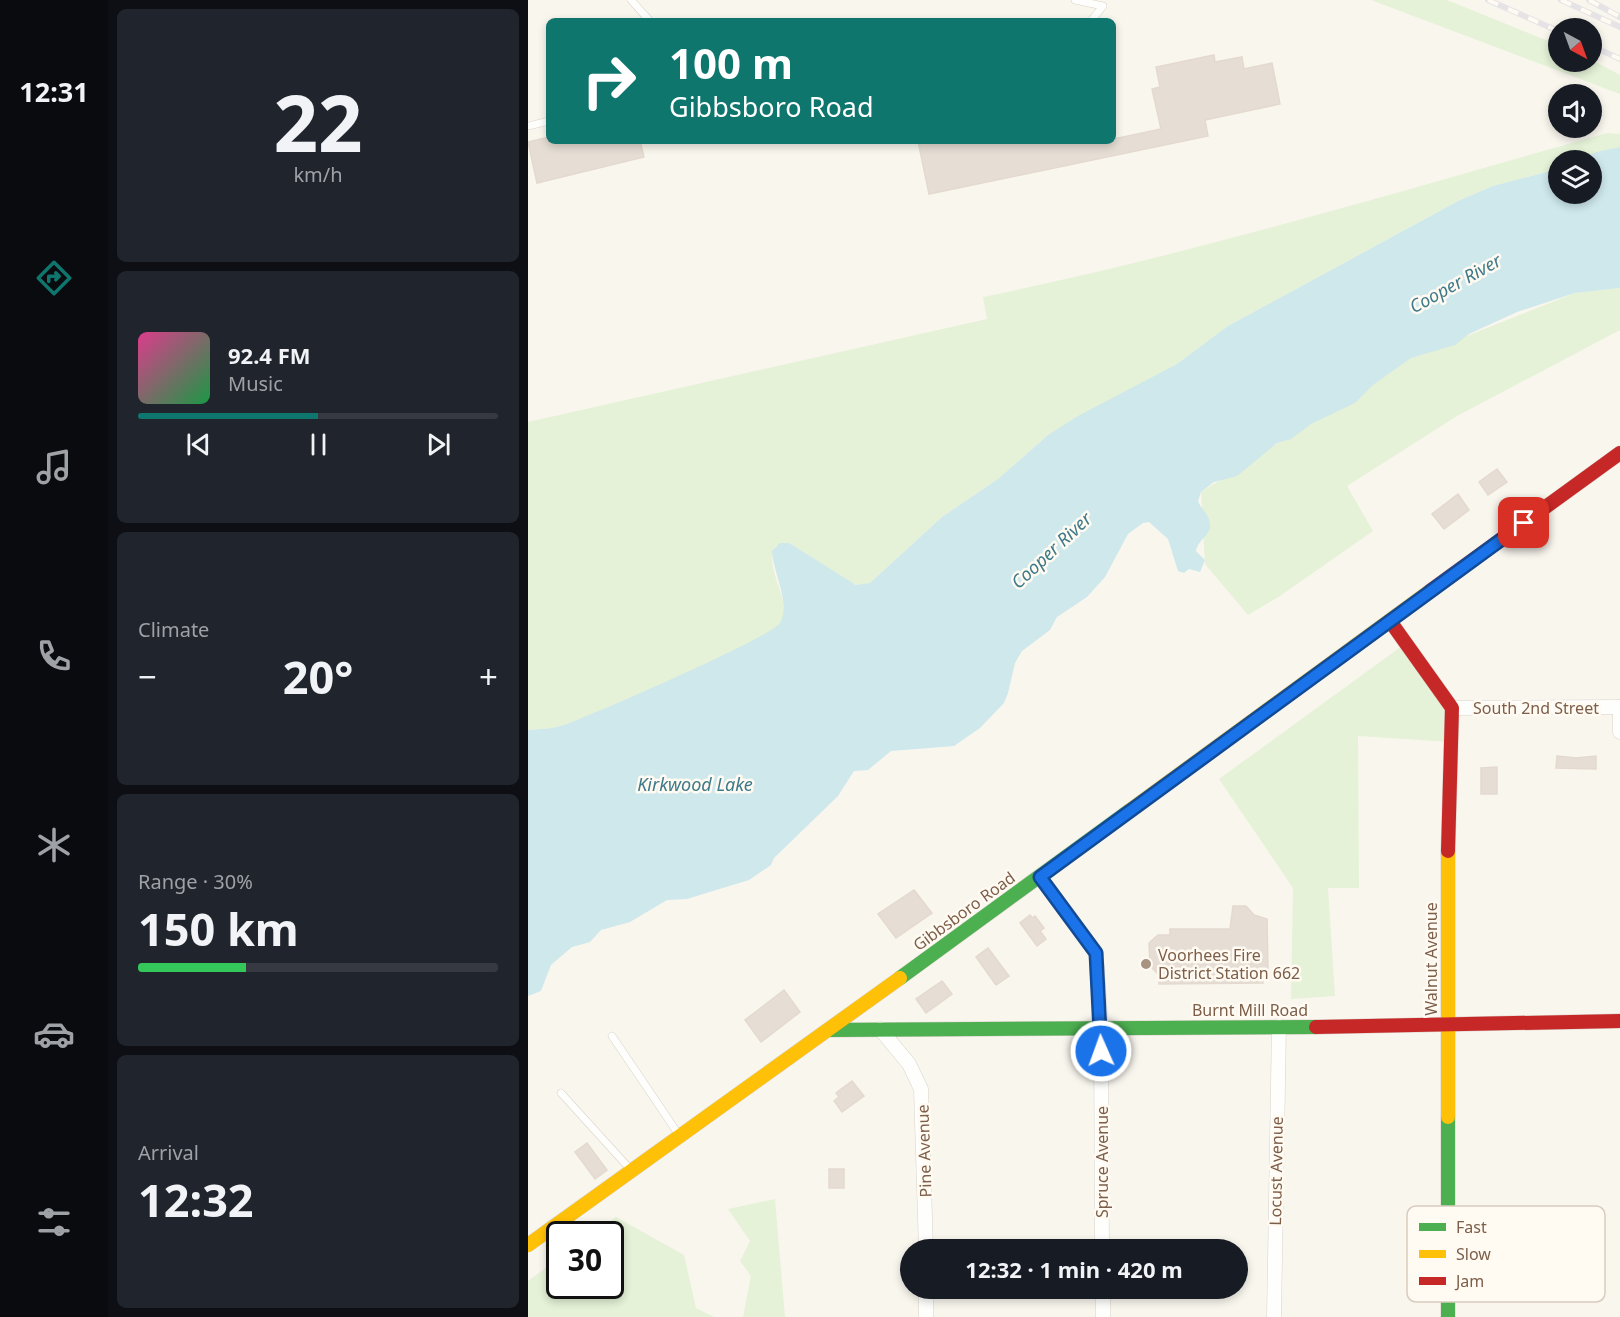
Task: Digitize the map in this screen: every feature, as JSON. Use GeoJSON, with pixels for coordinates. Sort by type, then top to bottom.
{"type":"FeatureCollection","features":[{"type":"Feature","properties":{"kind":"street","name":"Gibbsboro Road"},"geometry":{"type":"LineString","coordinates":[[528,1245],[1040,877],[1620,453]]}},
{"type":"Feature","properties":{"kind":"street"},"geometry":{"type":"LineString","coordinates":[[1390,621],[1452,708]]}},
{"type":"Feature","properties":{"kind":"street"},"geometry":{"type":"LineString","coordinates":[[1620,707],[1620,732]]}},
{"type":"Feature","properties":{"kind":"street","name":"South 2nd Street"},"geometry":{"type":"LineString","coordinates":[[1452,708],[1620,707]]}},
{"type":"Feature","properties":{"kind":"street","name":"Walnut Avenue"},"geometry":{"type":"LineString","coordinates":[[1448,1206],[1448,781],[1452,708]]}},
{"type":"Feature","properties":{"kind":"street","name":"Spruce Avenue"},"geometry":{"type":"LineString","coordinates":[[1040,877],[1096,953],[1101,1027],[1102,1239]]}},
{"type":"Feature","properties":{"kind":"street","name":"Burnt Mill Road"},"geometry":{"type":"LineString","coordinates":[[829,1030],[1448,1026],[1620,1021]]}},
{"type":"Feature","properties":{"kind":"street","name":"Locust Avenue"},"geometry":{"type":"LineString","coordinates":[[1274,1317],[1279,1026]]}},
{"type":"Feature","properties":{"kind":"street","name":"Pine Avenue"},"geometry":{"type":"LineString","coordinates":[[880,1029],[909,1064],[921,1089],[926,1239]]}},
{"type":"Feature","properties":{"kind":"street"},"geometry":{"type":"LineString","coordinates":[[926,1299],[926,1317]]}},
{"type":"Feature","properties":{"kind":"street"},"geometry":{"type":"LineString","coordinates":[[1103,1299],[1103,1317]]}},
{"type":"Feature","properties":{"kind":"lane"},"geometry":{"type":"LineString","coordinates":[[631,0],[647,18]]}},
{"type":"Feature","properties":{"kind":"lane"},"geometry":{"type":"LineString","coordinates":[[1075,0],[1103,6],[1093,18]]}},
{"type":"Feature","properties":{"kind":"lane"},"geometry":{"type":"LineString","coordinates":[[528,126],[546,122]]}},
{"type":"Feature","properties":{"kind":"lane"},"geometry":{"type":"LineString","coordinates":[[612,1036],[680,1137]]}},
{"type":"Feature","properties":{"kind":"lane"},"geometry":{"type":"LineString","coordinates":[[561,1093],[632,1171]]}},
{"type":"Feature","properties":{"kind":"green space"},"geometry":{"type":"Polygon","coordinates":[[[1371,0],[1447,0],[1548,41],[1548,67],[1371,0]]]}},
{"type":"Feature","properties":{"kind":"green space"},"geometry":{"type":"Polygon","coordinates":[[[1602,65],[1620,75],[1620,94],[1602,87],[1602,84],[1594,84],[1562,72],[1602,72],[1602,65]]]}},
{"type":"Feature","properties":{"kind":"green space"},"geometry":{"type":"Polygon","coordinates":[[[1602,134],[1620,134],[1620,147],[1602,152],[1548,150],[1548,172],[1493,186],[1460,200],[1228,326],[1177,364],[1048,435],[998,479],[942,517],[870,583],[861,586],[849,582],[789,543],[776,546],[773,564],[784,606],[779,625],[745,646],[581,719],[546,729],[528,730],[528,422],[987,319],[983,297],[1219,242],[1589,138],[1602,138],[1602,134]]]}},
{"type":"Feature","properties":{"kind":"green space"},"geometry":{"type":"Polygon","coordinates":[[[1620,288],[1620,330],[1457,416],[1347,486],[1373,531],[1280,596],[1248,615],[1205,564],[1201,492],[1411,358],[1575,293],[1620,288]]]}},
{"type":"Feature","properties":{"kind":"green space"},"geometry":{"type":"Polygon","coordinates":[[[1406,643],[1447,702],[1451,742],[1358,736],[1359,888],[1328,888],[1335,996],[1291,999],[1293,888],[1219,779],[1406,643]]]}},
{"type":"Feature","properties":{"kind":"green space"},"geometry":{"type":"Polygon","coordinates":[[[775,1199],[785,1317],[743,1317],[751,1276],[740,1261],[750,1241],[728,1209],[775,1199]]]}},
{"type":"Feature","properties":{"kind":"green space"},"geometry":{"type":"Polygon","coordinates":[[[616,1217],[623,1221],[610,1221],[616,1217]]]}},
{"type":"Feature","properties":{"kind":"green space"},"geometry":{"type":"Polygon","coordinates":[[[624,1221],[684,1255],[696,1308],[714,1317],[528,1317],[528,1281],[546,1268],[546,1299],[624,1299],[624,1221]]]}},
{"type":"Feature","properties":{"kind":"water","name":"Kirkwood Lake"},"geometry":{"type":"Polygon","coordinates":[[[1620,147],[1620,288],[1575,293],[1517,312],[1469,334],[1455,345],[1411,358],[1373,385],[1355,403],[1311,424],[1291,439],[1277,443],[1237,476],[1214,482],[1201,492],[1198,501],[1210,523],[1209,532],[1196,551],[1205,560],[1200,572],[1189,569],[1184,573],[1178,571],[1168,539],[1149,522],[1143,523],[1128,534],[1105,577],[1087,597],[1057,617],[1050,630],[1022,651],[1015,663],[1004,703],[980,728],[954,746],[891,751],[868,770],[854,771],[838,796],[774,858],[771,865],[749,880],[687,899],[667,900],[630,922],[601,930],[590,942],[572,947],[551,965],[541,991],[528,996],[528,730],[555,727],[580,719],[747,644],[780,623],[783,615],[783,597],[772,551],[780,543],[789,543],[856,585],[870,583],[942,517],[998,479],[1048,435],[1078,416],[1177,364],[1228,326],[1460,200],[1493,186],[1548,172],[1548,204],[1602,204],[1602,151],[1620,147]]]}},
{"type":"Feature","properties":{"kind":"building"},"geometry":{"type":"Polygon","coordinates":[[[1214,55],[1215,62],[1242,57],[1244,69],[1272,63],[1280,104],[1205,120],[1208,136],[929,194],[919,144],[1116,144],[1116,138],[1161,129],[1152,89],[1160,87],[1156,67],[1214,55]]]}},
{"type":"Feature","properties":{"kind":"building"},"geometry":{"type":"Polygon","coordinates":[[[546,138],[546,144],[641,144],[644,157],[537,183],[528,142],[546,138]]]}},
{"type":"Feature","properties":{"kind":"building"},"geometry":{"type":"Polygon","coordinates":[[[1497,469],[1507,482],[1488,495],[1479,482],[1497,469]]]}},
{"type":"Feature","properties":{"kind":"building"},"geometry":{"type":"Polygon","coordinates":[[[1458,494],[1469,510],[1444,529],[1432,514],[1458,494]]]}},
{"type":"Feature","properties":{"kind":"building"},"geometry":{"type":"Polygon","coordinates":[[[1557,756],[1576,758],[1596,756],[1596,769],[1556,768],[1557,756]]]}},
{"type":"Feature","properties":{"kind":"building"},"geometry":{"type":"Polygon","coordinates":[[[1497,767],[1497,794],[1481,794],[1481,768],[1497,767]]]}},
{"type":"Feature","properties":{"kind":"building"},"geometry":{"type":"Polygon","coordinates":[[[914,890],[932,913],[896,938],[878,914],[914,890]]]}},
{"type":"Feature","properties":{"kind":"building"},"geometry":{"type":"Polygon","coordinates":[[[1233,906],[1246,906],[1254,915],[1267,919],[1268,969],[1263,969],[1263,983],[1159,984],[1159,975],[1150,966],[1149,943],[1158,935],[1170,935],[1170,929],[1230,929],[1233,906]]]}},
{"type":"Feature","properties":{"kind":"building"},"geometry":{"type":"Polygon","coordinates":[[[1030,915],[1033,918],[1035,916],[1044,928],[1040,931],[1046,939],[1037,946],[1020,923],[1030,915]]]}},
{"type":"Feature","properties":{"kind":"building"},"geometry":{"type":"Polygon","coordinates":[[[988,948],[1009,976],[996,985],[976,957],[988,948]]]}},
{"type":"Feature","properties":{"kind":"building"},"geometry":{"type":"Polygon","coordinates":[[[942,981],[952,994],[926,1013],[916,999],[942,981]]]}},
{"type":"Feature","properties":{"kind":"building"},"geometry":{"type":"Polygon","coordinates":[[[784,990],[800,1012],[761,1042],[745,1020],[784,990]]]}},
{"type":"Feature","properties":{"kind":"building"},"geometry":{"type":"Polygon","coordinates":[[[852,1081],[864,1096],[842,1112],[834,1101],[839,1097],[836,1093],[852,1081]]]}},
{"type":"Feature","properties":{"kind":"building"},"geometry":{"type":"Polygon","coordinates":[[[587,1143],[607,1170],[595,1179],[575,1152],[587,1143]]]}},
{"type":"Feature","properties":{"kind":"building"},"geometry":{"type":"Polygon","coordinates":[[[829,1169],[844,1169],[844,1188],[829,1188],[829,1169]]]}},
{"type":"Feature","properties":{"kind":"railway"},"geometry":{"type":"LineString","coordinates":[[1488,0],[1548,27]]}},
{"type":"Feature","properties":{"kind":"railway"},"geometry":{"type":"LineString","coordinates":[[1561,0],[1620,27]]}},
{"type":"Feature","properties":{"kind":"railway"},"geometry":{"type":"LineString","coordinates":[[1589,0],[1620,17]]}},
{"type":"Feature","properties":{"kind":"railway"},"geometry":{"type":"LineString","coordinates":[[1602,51],[1620,59]]}},
{"type":"Feature","properties":{"kind":"traffic: fast"},"geometry":{"type":"LineString","coordinates":[[900,978],[1129,811]]}},
{"type":"Feature","properties":{"kind":"traffic: fast"},"geometry":{"type":"LineString","coordinates":[[829,1030],[1316,1027]]}},
{"type":"Feature","properties":{"kind":"traffic: fast"},"geometry":{"type":"LineString","coordinates":[[1448,1117],[1448,1206]]}},
{"type":"Feature","properties":{"kind":"traffic: fast"},"geometry":{"type":"LineString","coordinates":[[1448,1302],[1448,1317]]}},
{"type":"Feature","properties":{"kind":"traffic: slow"},"geometry":{"type":"LineString","coordinates":[[1129,811],[1430,591]]}},
{"type":"Feature","properties":{"kind":"traffic: slow"},"geometry":{"type":"LineString","coordinates":[[1448,851],[1448,1117]]}},
{"type":"Feature","properties":{"kind":"traffic: slow"},"geometry":{"type":"LineString","coordinates":[[528,1245],[900,978]]}},
{"type":"Feature","properties":{"kind":"traffic: jam"},"geometry":{"type":"LineString","coordinates":[[1430,591],[1620,453]]}},
{"type":"Feature","properties":{"kind":"traffic: jam"},"geometry":{"type":"LineString","coordinates":[[1390,621],[1452,708],[1448,851]]}},
{"type":"Feature","properties":{"kind":"traffic: jam"},"geometry":{"type":"LineString","coordinates":[[1316,1027],[1620,1021]]}},
{"type":"Feature","properties":{"kind":"place","name":"Voorhees Fire District Station 662"},"geometry":{"type":"Point","coordinates":[1146,964]}},
{"type":"Feature","properties":{"kind":"route"},"geometry":{"type":"LineString","coordinates":[[1101,1051],[1096,953],[1040,877],[1524,523]]}},
{"type":"Feature","properties":{"kind":"water label","name":"Cooper River"},"geometry":{"type":"Point","coordinates":[1455,283]}},
{"type":"Feature","properties":{"kind":"water label","name":"Cooper River"},"geometry":{"type":"Point","coordinates":[1051,550]}}]}
